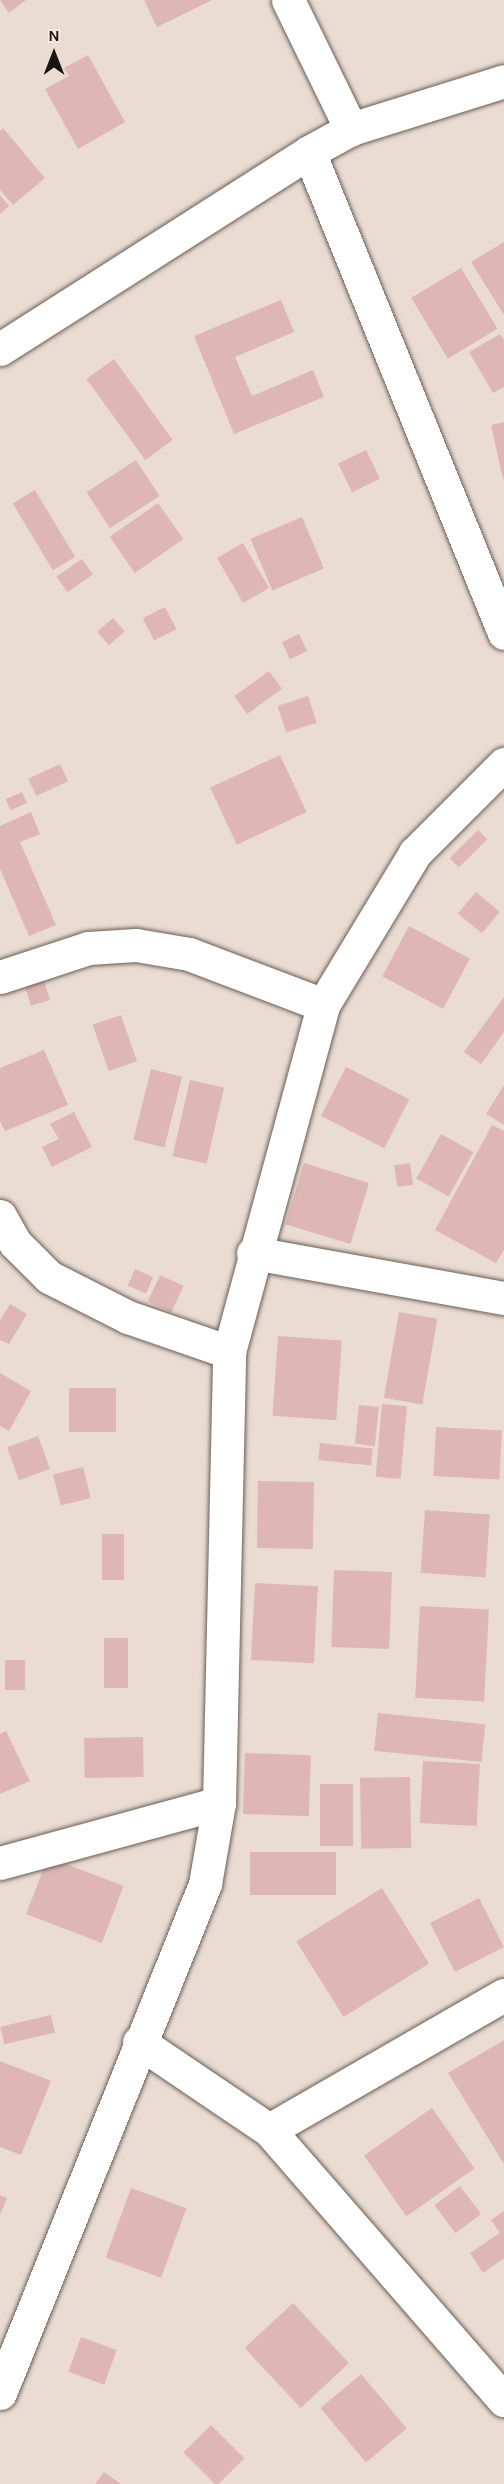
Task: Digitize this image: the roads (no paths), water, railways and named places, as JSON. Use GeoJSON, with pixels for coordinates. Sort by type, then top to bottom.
{"type":"FeatureCollection","features":[{"type":"Feature","properties":{"kind":"street"},"geometry":{"type":"LineString","coordinates":[[288,0],[351,129]]}},
{"type":"Feature","properties":{"kind":"street"},"geometry":{"type":"LineString","coordinates":[[2,344],[309,152],[351,129],[504,81]]}},
{"type":"Feature","properties":{"kind":"street"},"geometry":{"type":"LineString","coordinates":[[309,152],[504,633]]}},
{"type":"Feature","properties":{"kind":"street"},"geometry":{"type":"LineString","coordinates":[[0,2393],[139,2042],[205,1884],[219,1803],[228,1352],[253,1253],[323,1005],[415,853],[499,779]]}},
{"type":"Feature","properties":{"kind":"street"},"geometry":{"type":"LineString","coordinates":[[0,977],[88,948],[136,945],[189,954],[323,1005]]}},
{"type":"Feature","properties":{"kind":"street"},"geometry":{"type":"LineString","coordinates":[[0,1216],[15,1242],[49,1277],[128,1317],[228,1352]]}},
{"type":"Feature","properties":{"kind":"street"},"geometry":{"type":"LineString","coordinates":[[253,1253],[504,1298]]}},
{"type":"Feature","properties":{"kind":"street"},"geometry":{"type":"LineString","coordinates":[[0,1863],[219,1803]]}},
{"type":"Feature","properties":{"kind":"street"},"geometry":{"type":"LineString","coordinates":[[269,2130],[504,1995]]}},
{"type":"Feature","properties":{"kind":"street"},"geometry":{"type":"LineString","coordinates":[[139,2042],[269,2130],[504,2400]]}}]}
